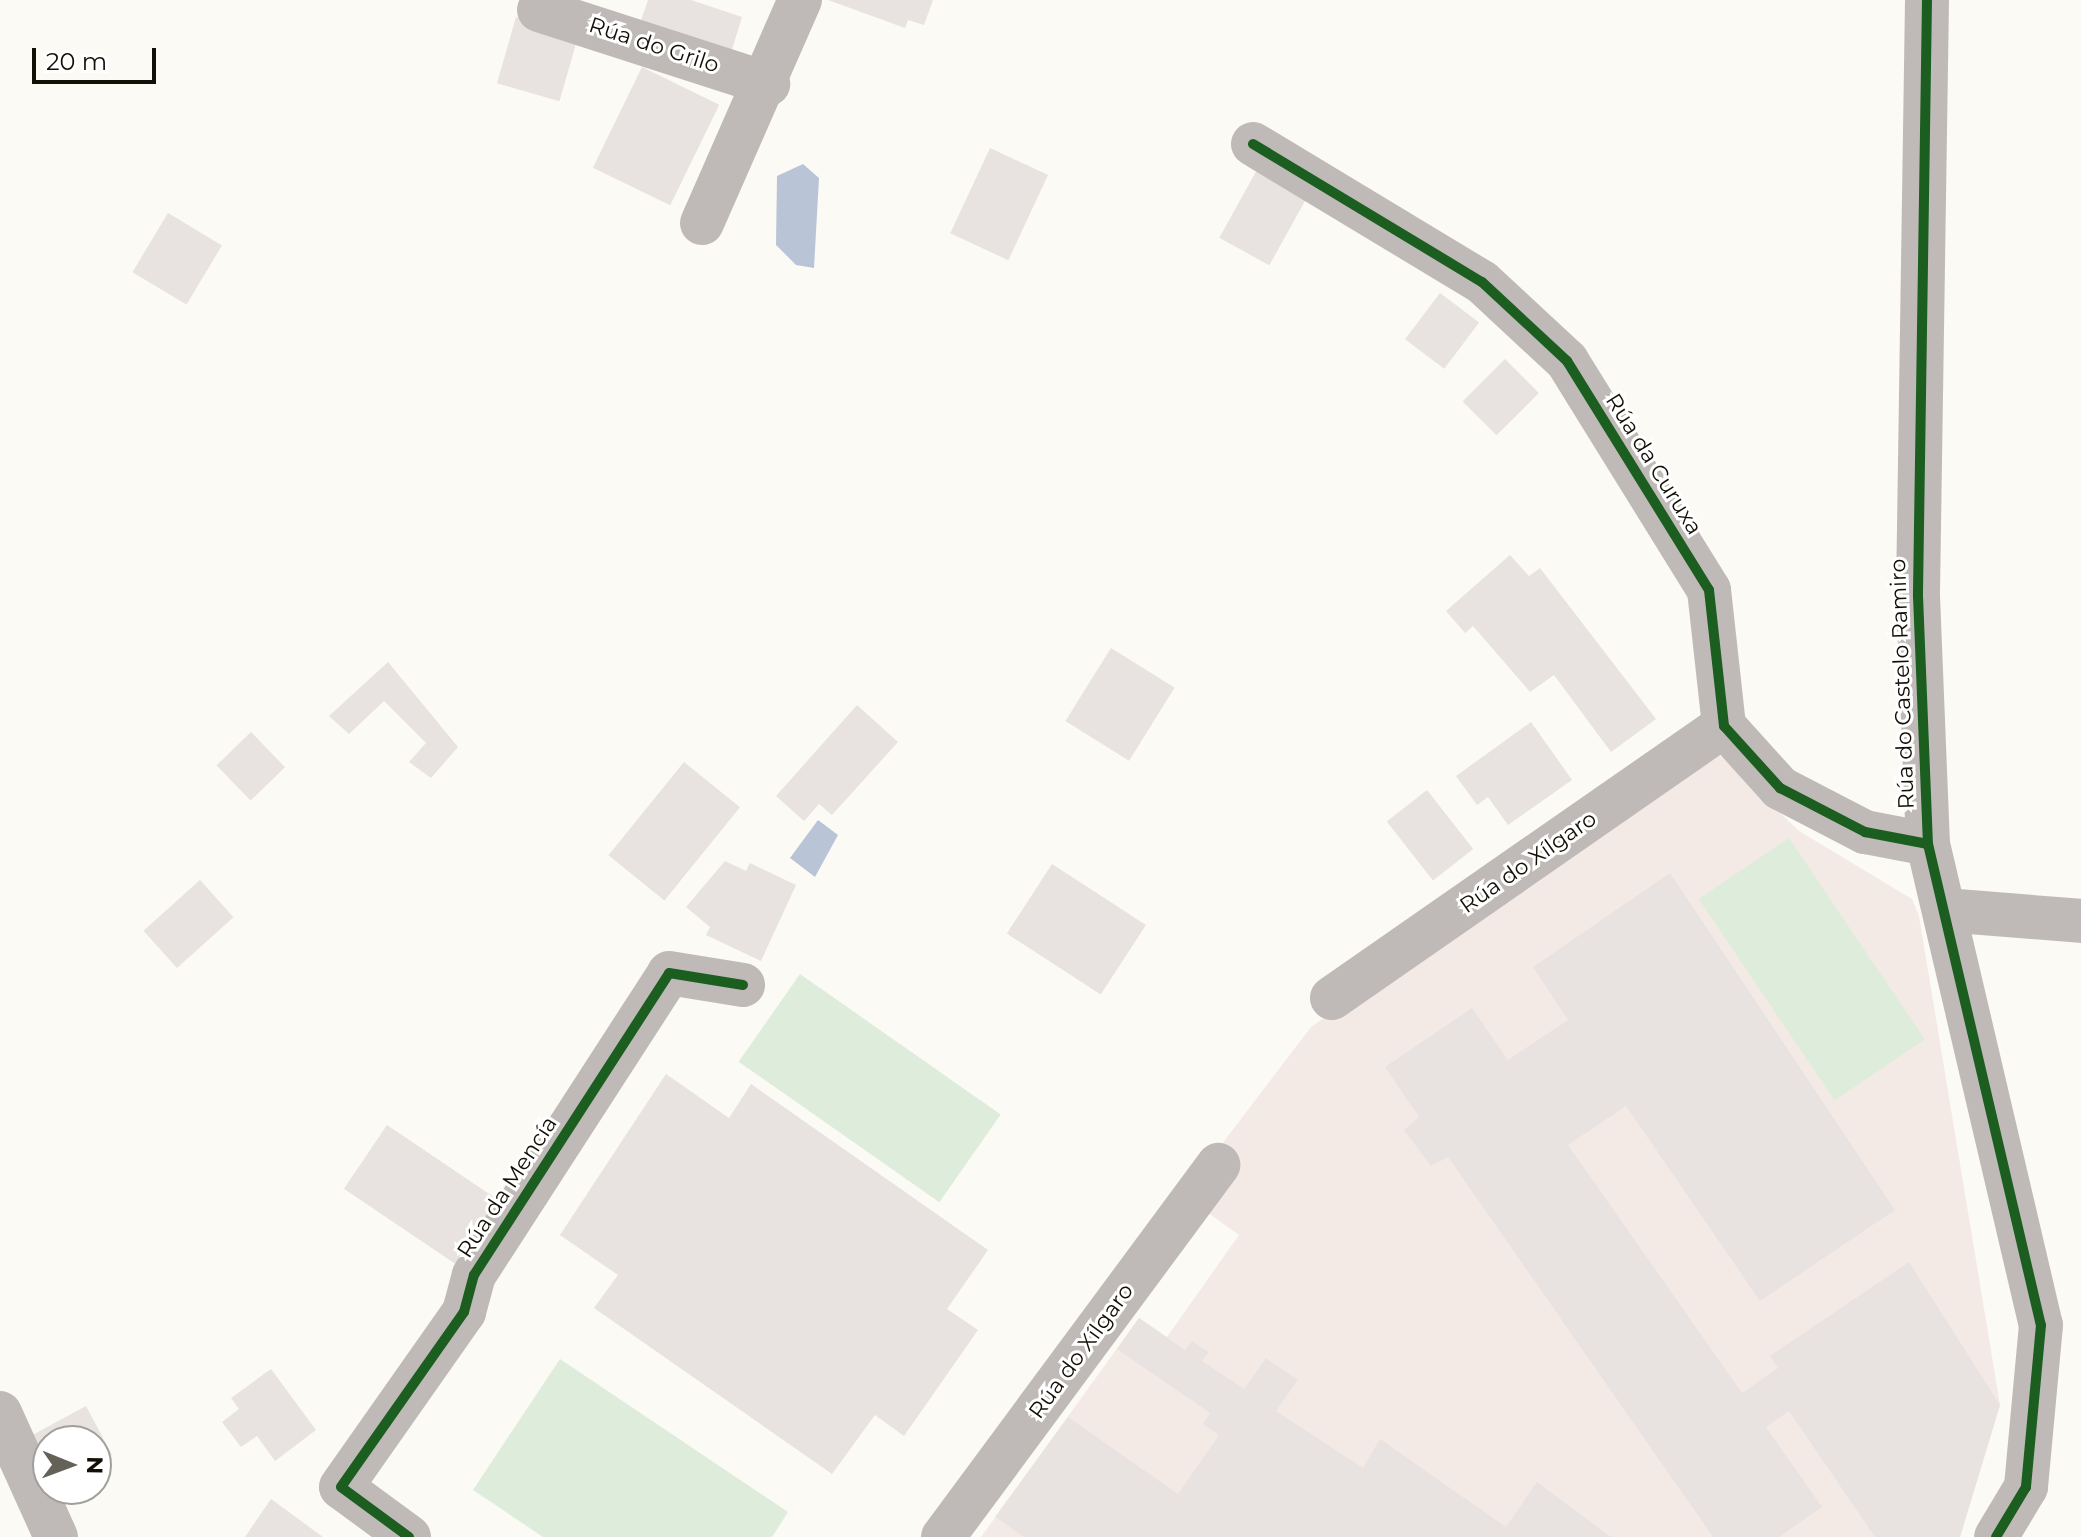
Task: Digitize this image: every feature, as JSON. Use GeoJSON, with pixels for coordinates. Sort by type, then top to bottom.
{"type":"FeatureCollection","features":[{"type":"Feature","properties":{"kind":"street"},"geometry":{"type":"LineString","coordinates":[[702,223],[768,84],[800,0]]}},
{"type":"Feature","properties":{"kind":"street","name":"Rúa do Castelo Ramiro"},"geometry":{"type":"LineString","coordinates":[[1927,0],[1918,596],[1928,844],[2041,1325],[2026,1487],[1996,1537]]}},
{"type":"Feature","properties":{"kind":"street","name":"Rúa do Grilo"},"geometry":{"type":"LineString","coordinates":[[539,10],[768,84]]}},
{"type":"Feature","properties":{"kind":"street","name":"Rúa da Curuxa"},"geometry":{"type":"LineString","coordinates":[[1253,144],[1482,282],[1567,361],[1709,590],[1724,726]]}},
{"type":"Feature","properties":{"kind":"street"},"geometry":{"type":"LineString","coordinates":[[1724,726],[1780,788],[1865,832],[1928,844]]}},
{"type":"Feature","properties":{"kind":"street","name":"Rúa do Xílgaro"},"geometry":{"type":"LineString","coordinates":[[1332,998],[1724,726]]}},
{"type":"Feature","properties":{"kind":"street"},"geometry":{"type":"LineString","coordinates":[[1945,910],[2081,921]]}},
{"type":"Feature","properties":{"kind":"street","name":"Rúa da Mencía"},"geometry":{"type":"LineString","coordinates":[[409,1537],[341,1487],[464,1312],[474,1275],[669,973],[743,985]]}},
{"type":"Feature","properties":{"kind":"street","name":"Rúa do Xílgaro"},"geometry":{"type":"LineString","coordinates":[[943,1537],[1218,1165]]}},
{"type":"Feature","properties":{"kind":"street"},"geometry":{"type":"LineString","coordinates":[[0,1413],[56,1537]]}},
{"type":"Feature","properties":{"kind":"shaded area"},"geometry":{"type":"Polygon","coordinates":[[[1715,751],[1799,831],[1912,899],[1919,916],[2000,1405],[1960,1537],[981,1537],[1139,1318],[1167,1337],[1239,1235],[1183,1195],[1311,1027],[1715,751]]]}},
{"type":"Feature","properties":{"kind":"green space"},"geometry":{"type":"Polygon","coordinates":[[[1789,838],[1925,1039],[1835,1100],[1699,899],[1789,838]]]}},
{"type":"Feature","properties":{"kind":"green space"},"geometry":{"type":"Polygon","coordinates":[[[800,974],[1001,1115],[939,1202],[739,1062],[800,974]]]}},
{"type":"Feature","properties":{"kind":"green space"},"geometry":{"type":"Polygon","coordinates":[[[560,1359],[788,1512],[772,1537],[543,1537],[473,1490],[560,1359]]]}},
{"type":"Feature","properties":{"kind":"water"},"geometry":{"type":"Polygon","coordinates":[[[803,164],[819,178],[814,268],[796,265],[776,245],[777,176],[803,164]]]}},
{"type":"Feature","properties":{"kind":"water"},"geometry":{"type":"Polygon","coordinates":[[[818,820],[838,835],[815,877],[790,858],[818,820]]]}},
{"type":"Feature","properties":{"kind":"building"},"geometry":{"type":"Polygon","coordinates":[[[648,0],[691,0],[742,17],[730,56],[639,26],[648,0]]]}},
{"type":"Feature","properties":{"kind":"building"},"geometry":{"type":"Polygon","coordinates":[[[828,0],[933,0],[924,25],[908,20],[905,28],[828,0]]]}},
{"type":"Feature","properties":{"kind":"building"},"geometry":{"type":"Polygon","coordinates":[[[516,17],[578,35],[559,101],[497,83],[516,17]]]}},
{"type":"Feature","properties":{"kind":"building"},"geometry":{"type":"Polygon","coordinates":[[[642,67],[719,105],[670,205],[593,168],[642,67]]]}},
{"type":"Feature","properties":{"kind":"building"},"geometry":{"type":"Polygon","coordinates":[[[990,148],[1048,175],[1008,260],[950,233],[990,148]]]}},
{"type":"Feature","properties":{"kind":"building"},"geometry":{"type":"Polygon","coordinates":[[[1263,159],[1313,187],[1269,265],[1219,238],[1263,159]]]}},
{"type":"Feature","properties":{"kind":"building"},"geometry":{"type":"Polygon","coordinates":[[[168,213],[222,245],[186,305],[132,272],[168,213]]]}},
{"type":"Feature","properties":{"kind":"building"},"geometry":{"type":"Polygon","coordinates":[[[1440,293],[1479,322],[1444,369],[1405,339],[1440,293]]]}},
{"type":"Feature","properties":{"kind":"building"},"geometry":{"type":"Polygon","coordinates":[[[1505,359],[1539,393],[1497,435],[1463,401],[1505,359]]]}},
{"type":"Feature","properties":{"kind":"building"},"geometry":{"type":"Polygon","coordinates":[[[1510,555],[1529,576],[1540,568],[1656,719],[1611,752],[1554,675],[1530,692],[1473,626],[1465,633],[1446,611],[1510,555]]]}},
{"type":"Feature","properties":{"kind":"building"},"geometry":{"type":"Polygon","coordinates":[[[1111,648],[1175,688],[1129,761],[1065,721],[1111,648]]]}},
{"type":"Feature","properties":{"kind":"building"},"geometry":{"type":"Polygon","coordinates":[[[388,662],[458,747],[431,778],[409,762],[426,743],[384,701],[349,734],[329,716],[388,662]]]}},
{"type":"Feature","properties":{"kind":"building"},"geometry":{"type":"Polygon","coordinates":[[[857,705],[898,742],[832,815],[819,804],[804,821],[776,796],[857,705]]]}},
{"type":"Feature","properties":{"kind":"building"},"geometry":{"type":"Polygon","coordinates":[[[1531,722],[1572,780],[1508,825],[1488,797],[1477,805],[1456,776],[1531,722]]]}},
{"type":"Feature","properties":{"kind":"building"},"geometry":{"type":"Polygon","coordinates":[[[251,732],[285,767],[251,801],[216,765],[251,732]]]}},
{"type":"Feature","properties":{"kind":"building"},"geometry":{"type":"Polygon","coordinates":[[[684,762],[740,807],[664,901],[608,855],[684,762]]]}},
{"type":"Feature","properties":{"kind":"building"},"geometry":{"type":"Polygon","coordinates":[[[1427,790],[1473,849],[1433,880],[1387,821],[1427,790]]]}},
{"type":"Feature","properties":{"kind":"building"},"geometry":{"type":"Polygon","coordinates":[[[725,861],[746,871],[750,863],[796,885],[761,961],[706,935],[710,927],[686,907],[725,861]]]}},
{"type":"Feature","properties":{"kind":"building"},"geometry":{"type":"Polygon","coordinates":[[[1052,864],[1146,925],[1101,995],[1007,934],[1052,864]]]}},
{"type":"Feature","properties":{"kind":"building"},"geometry":{"type":"Polygon","coordinates":[[[1670,873],[1895,1210],[1760,1301],[1626,1106],[1568,1145],[1742,1393],[1778,1368],[1770,1356],[1909,1262],[2000,1405],[1960,1537],[1875,1537],[1789,1411],[1766,1427],[1822,1507],[1779,1537],[1713,1537],[1448,1157],[1431,1166],[1404,1130],[1419,1117],[1385,1067],[1472,1008],[1508,1060],[1568,1020],[1533,967],[1670,873]]]}},
{"type":"Feature","properties":{"kind":"building"},"geometry":{"type":"Polygon","coordinates":[[[200,880],[233,917],[177,968],[144,931],[200,880]]]}},
{"type":"Feature","properties":{"kind":"building"},"geometry":{"type":"Polygon","coordinates":[[[666,1074],[729,1118],[751,1084],[988,1250],[947,1309],[978,1330],[904,1436],[875,1415],[832,1474],[594,1308],[618,1275],[560,1235],[666,1074]]]}},
{"type":"Feature","properties":{"kind":"building"},"geometry":{"type":"Polygon","coordinates":[[[387,1125],[499,1200],[456,1264],[344,1189],[387,1125]]]}},
{"type":"Feature","properties":{"kind":"building"},"geometry":{"type":"Polygon","coordinates":[[[1139,1318],[1185,1350],[1192,1341],[1209,1352],[1202,1361],[1244,1389],[1266,1358],[1298,1380],[1276,1411],[1363,1468],[1380,1439],[1506,1527],[1537,1482],[1611,1537],[1024,1537],[995,1517],[1068,1417],[1178,1494],[1219,1435],[1203,1424],[1210,1413],[1117,1349],[1139,1318]]]}},
{"type":"Feature","properties":{"kind":"building"},"geometry":{"type":"Polygon","coordinates":[[[271,1369],[316,1430],[275,1461],[257,1436],[241,1447],[222,1422],[239,1409],[231,1398],[271,1369]]]}},
{"type":"Feature","properties":{"kind":"building"},"geometry":{"type":"Polygon","coordinates":[[[86,1406],[96,1425],[51,1425],[86,1406]]]}},
{"type":"Feature","properties":{"kind":"building"},"geometry":{"type":"Polygon","coordinates":[[[271,1499],[323,1537],[245,1537],[271,1499]]]}},
{"type":"Feature","properties":{"kind":"cycle path"},"geometry":{"type":"LineString","coordinates":[[1927,0],[1918,596],[1928,844],[2041,1325],[2026,1487],[1996,1537]]}},
{"type":"Feature","properties":{"kind":"cycle path"},"geometry":{"type":"LineString","coordinates":[[1253,144],[1482,282],[1567,361],[1709,590],[1724,726],[1780,788],[1865,832],[1928,844]]}},
{"type":"Feature","properties":{"kind":"cycle path"},"geometry":{"type":"LineString","coordinates":[[409,1537],[341,1487],[464,1312],[474,1275],[669,973],[743,985]]}}]}
